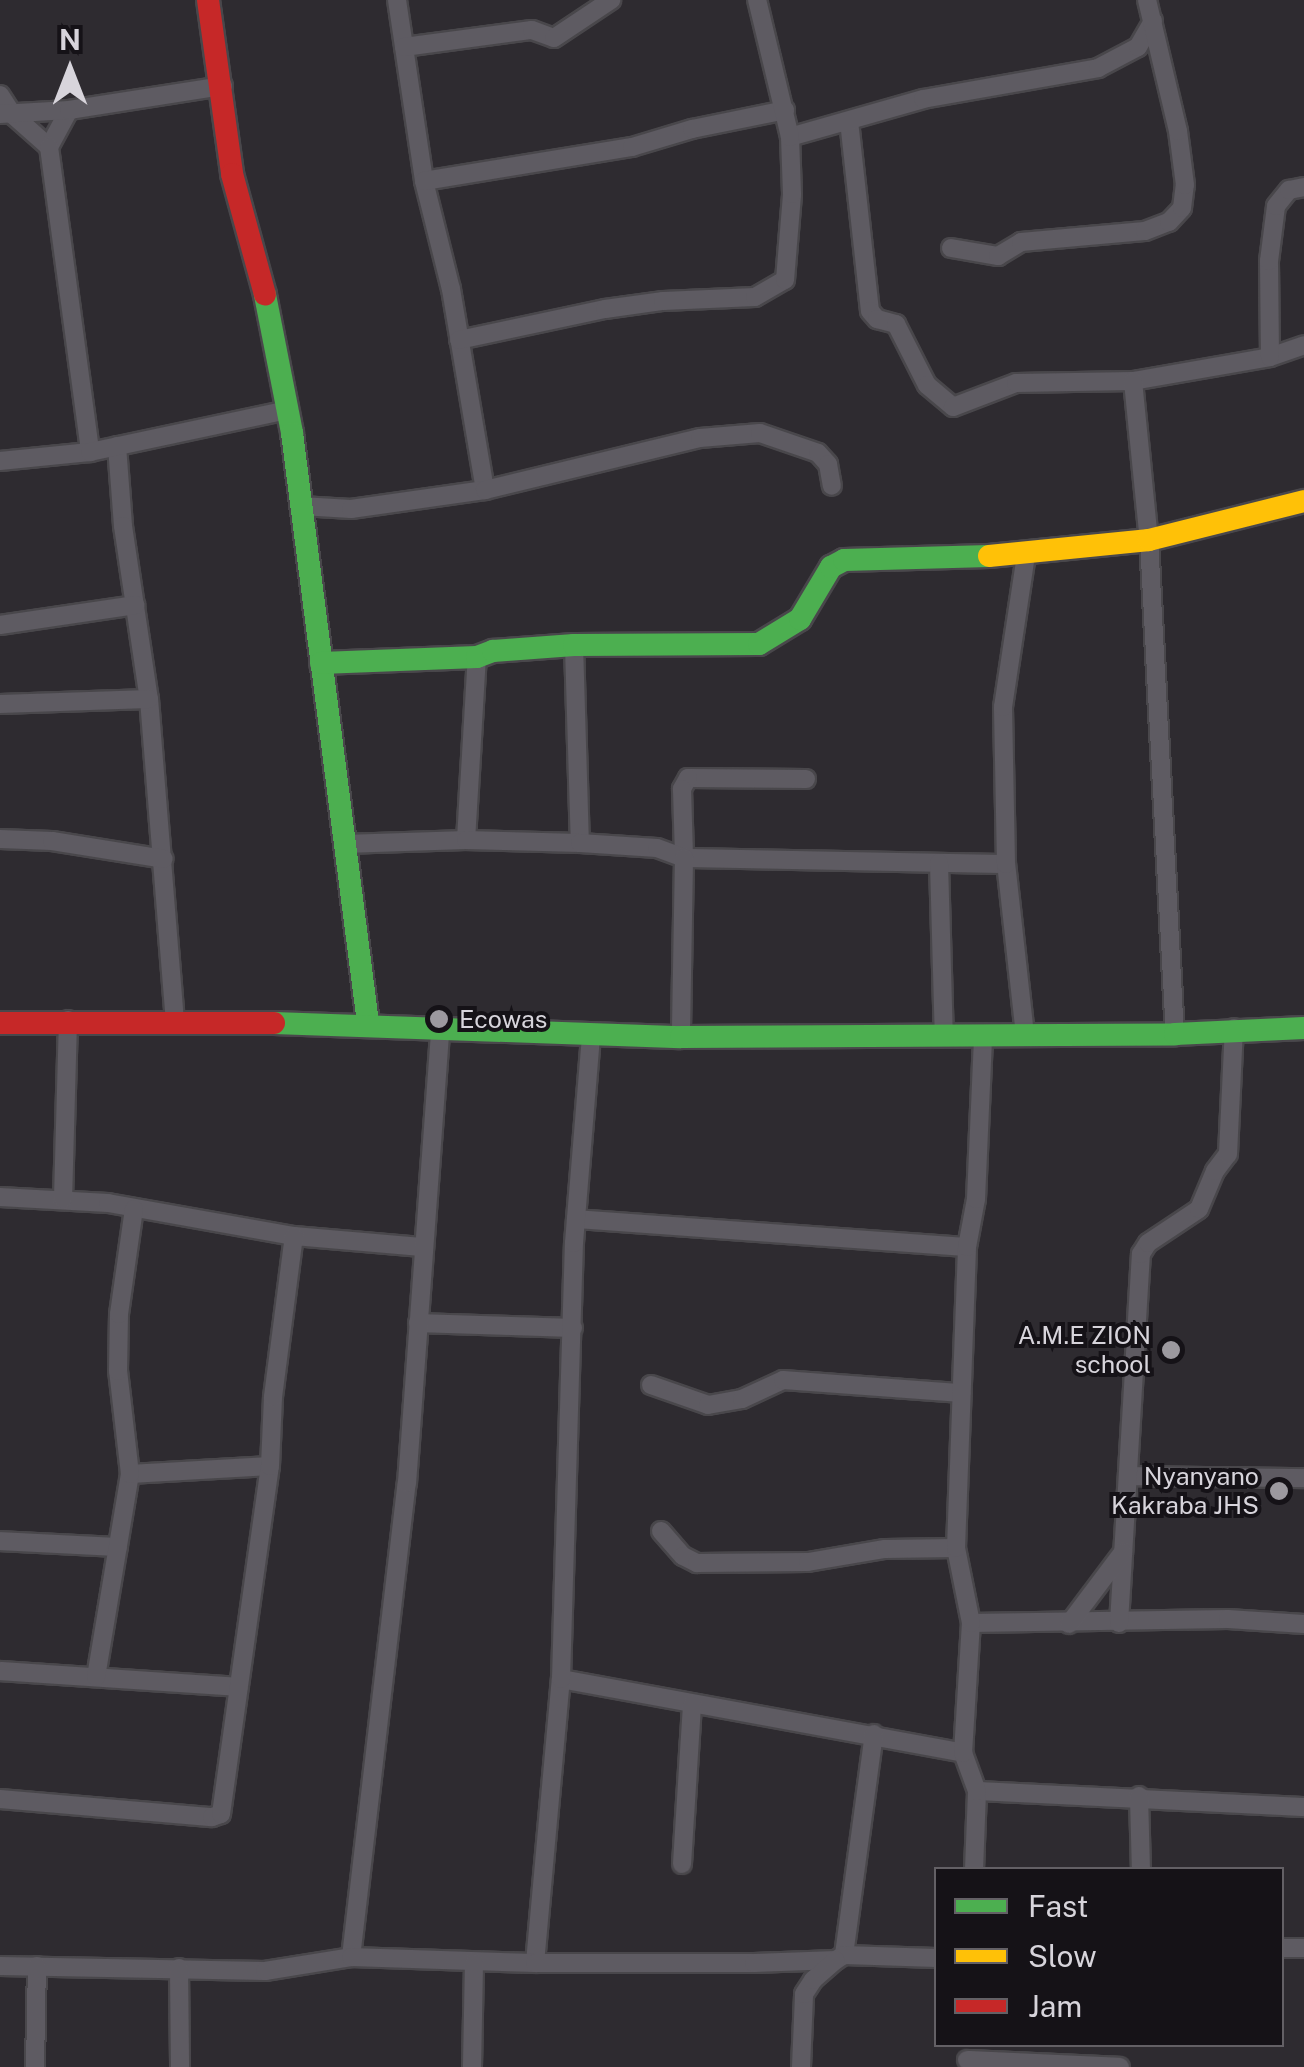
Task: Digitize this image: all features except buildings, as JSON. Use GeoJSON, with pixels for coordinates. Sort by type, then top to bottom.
{"type":"FeatureCollection","features":[{"type":"Feature","properties":{"kind":"street"},"geometry":{"type":"LineString","coordinates":[[208,0],[236,193],[260,266],[288,410],[368,1023]]}},
{"type":"Feature","properties":{"kind":"street"},"geometry":{"type":"LineString","coordinates":[[396,0],[424,181],[485,490]]}},
{"type":"Feature","properties":{"kind":"street"},"geometry":{"type":"LineString","coordinates":[[404,47],[532,30],[554,38],[611,0]]}},
{"type":"Feature","properties":{"kind":"street"},"geometry":{"type":"LineString","coordinates":[[458,340],[605,309],[663,301],[755,297],[772,291],[785,280],[790,137],[757,0]]}},
{"type":"Feature","properties":{"kind":"street"},"geometry":{"type":"LineString","coordinates":[[951,248],[998,256],[1014,244],[1145,231],[1169,222],[1182,208],[1185,186],[1148,0]]}},
{"type":"Feature","properties":{"kind":"street"},"geometry":{"type":"LineString","coordinates":[[790,137],[923,99],[1077,74],[1138,47],[1152,21]]}},
{"type":"Feature","properties":{"kind":"street"},"geometry":{"type":"LineString","coordinates":[[1138,47],[1159,56]]}},
{"type":"Feature","properties":{"kind":"street"},"geometry":{"type":"LineString","coordinates":[[7,114],[68,110],[223,86]]}},
{"type":"Feature","properties":{"kind":"street"},"geometry":{"type":"LineString","coordinates":[[0,95],[7,114],[49,147]]}},
{"type":"Feature","properties":{"kind":"street"},"geometry":{"type":"LineString","coordinates":[[68,110],[49,147],[90,452]]}},
{"type":"Feature","properties":{"kind":"street"},"geometry":{"type":"LineString","coordinates":[[424,181],[632,147],[692,129],[785,110]]}},
{"type":"Feature","properties":{"kind":"street"},"geometry":{"type":"LineString","coordinates":[[849,121],[870,312],[877,319],[896,324],[912,360],[942,401],[953,407],[1016,383],[1133,381],[1270,357],[1304,346]]}},
{"type":"Feature","properties":{"kind":"street"},"geometry":{"type":"LineString","coordinates":[[1270,357],[1268,286],[1276,206],[1289,190],[1304,186]]}},
{"type":"Feature","properties":{"kind":"street"},"geometry":{"type":"LineString","coordinates":[[1133,381],[1149,540],[1175,1034]]}},
{"type":"Feature","properties":{"kind":"street"},"geometry":{"type":"LineString","coordinates":[[0,461],[90,452],[288,410]]}},
{"type":"Feature","properties":{"kind":"street"},"geometry":{"type":"LineString","coordinates":[[300,506],[351,509],[485,490],[700,438],[760,433],[818,453],[828,464],[832,486]]}},
{"type":"Feature","properties":{"kind":"street"},"geometry":{"type":"LineString","coordinates":[[117,446],[149,699],[176,1020]]}},
{"type":"Feature","properties":{"kind":"street"},"geometry":{"type":"LineString","coordinates":[[321,663],[478,657],[493,651],[574,645],[759,644],[800,618],[836,562],[1026,555],[1149,540],[1212,520],[1304,501]]}},
{"type":"Feature","properties":{"kind":"street"},"geometry":{"type":"LineString","coordinates":[[1025,1036],[1006,864],[1003,707],[1026,555]]}},
{"type":"Feature","properties":{"kind":"street"},"geometry":{"type":"LineString","coordinates":[[0,625],[136,605]]}},
{"type":"Feature","properties":{"kind":"street"},"geometry":{"type":"LineString","coordinates":[[574,645],[580,843]]}},
{"type":"Feature","properties":{"kind":"street"},"geometry":{"type":"LineString","coordinates":[[466,840],[478,657]]}},
{"type":"Feature","properties":{"kind":"street"},"geometry":{"type":"LineString","coordinates":[[0,704],[149,699]]}},
{"type":"Feature","properties":{"kind":"street"},"geometry":{"type":"LineString","coordinates":[[680,1037],[682,789],[688,778],[806,780]]}},
{"type":"Feature","properties":{"kind":"street"},"geometry":{"type":"LineString","coordinates":[[0,839],[52,841],[164,859]]}},
{"type":"Feature","properties":{"kind":"street"},"geometry":{"type":"LineString","coordinates":[[344,844],[466,840],[580,843],[657,848],[684,858],[1006,864]]}},
{"type":"Feature","properties":{"kind":"street"},"geometry":{"type":"LineString","coordinates":[[939,863],[944,1037]]}},
{"type":"Feature","properties":{"kind":"street"},"geometry":{"type":"LineString","coordinates":[[63,1199],[68,1020]]}},
{"type":"Feature","properties":{"kind":"street"},"geometry":{"type":"LineString","coordinates":[[0,1022],[368,1023],[680,1037],[1175,1034],[1234,1028],[1304,1028]]}},
{"type":"Feature","properties":{"kind":"street"},"geometry":{"type":"LineString","coordinates":[[350,1958],[406,1484],[441,1025]]}},
{"type":"Feature","properties":{"kind":"street"},"geometry":{"type":"LineString","coordinates":[[1119,1623],[1141,1254],[1148,1243],[1199,1209],[1214,1170],[1228,1154],[1234,1028]]}},
{"type":"Feature","properties":{"kind":"street"},"geometry":{"type":"LineString","coordinates":[[535,1963],[561,1679],[576,1219],[591,1034]]}},
{"type":"Feature","properties":{"kind":"street"},"geometry":{"type":"LineString","coordinates":[[974,1867],[976,1790],[963,1753],[971,1624],[956,1548],[967,1247],[976,1199],[983,1036]]}},
{"type":"Feature","properties":{"kind":"street"},"geometry":{"type":"LineString","coordinates":[[0,1197],[63,1199],[294,1236],[422,1246]]}},
{"type":"Feature","properties":{"kind":"street"},"geometry":{"type":"LineString","coordinates":[[96,1677],[130,1474],[118,1372],[119,1314],[134,1210]]}},
{"type":"Feature","properties":{"kind":"street"},"geometry":{"type":"LineString","coordinates":[[576,1219],[967,1247]]}},
{"type":"Feature","properties":{"kind":"street"},"geometry":{"type":"LineString","coordinates":[[0,1799],[212,1818],[221,1814],[270,1466],[273,1398],[294,1236]]}},
{"type":"Feature","properties":{"kind":"street"},"geometry":{"type":"LineString","coordinates":[[418,1323],[573,1328]]}},
{"type":"Feature","properties":{"kind":"street"},"geometry":{"type":"LineString","coordinates":[[651,1386],[708,1405],[742,1399],[783,1380],[962,1393]]}},
{"type":"Feature","properties":{"kind":"street"},"geometry":{"type":"LineString","coordinates":[[130,1474],[270,1466]]}},
{"type":"Feature","properties":{"kind":"street"},"geometry":{"type":"LineString","coordinates":[[1129,1476],[1304,1478]]}},
{"type":"Feature","properties":{"kind":"street"},"geometry":{"type":"LineString","coordinates":[[661,1530],[683,1556],[697,1564],[808,1562],[885,1548],[956,1548]]}},
{"type":"Feature","properties":{"kind":"street"},"geometry":{"type":"LineString","coordinates":[[0,1541],[118,1547]]}},
{"type":"Feature","properties":{"kind":"street"},"geometry":{"type":"LineString","coordinates":[[1069,1624],[1124,1550]]}},
{"type":"Feature","properties":{"kind":"street"},"geometry":{"type":"LineString","coordinates":[[971,1624],[1228,1619],[1304,1624]]}},
{"type":"Feature","properties":{"kind":"street"},"geometry":{"type":"LineString","coordinates":[[0,1671],[238,1687]]}},
{"type":"Feature","properties":{"kind":"street"},"geometry":{"type":"LineString","coordinates":[[561,1679],[963,1753]]}},
{"type":"Feature","properties":{"kind":"street"},"geometry":{"type":"LineString","coordinates":[[682,1864],[692,1704]]}},
{"type":"Feature","properties":{"kind":"street"},"geometry":{"type":"LineString","coordinates":[[801,2067],[804,1994],[813,1980],[840,1958],[874,1734]]}},
{"type":"Feature","properties":{"kind":"street"},"geometry":{"type":"LineString","coordinates":[[976,1790],[1304,1807]]}},
{"type":"Feature","properties":{"kind":"street"},"geometry":{"type":"LineString","coordinates":[[1139,1796],[1141,1867]]}},
{"type":"Feature","properties":{"kind":"street"},"geometry":{"type":"LineString","coordinates":[[0,1966],[265,1971],[350,1958],[535,1963],[934,1958]]}},
{"type":"Feature","properties":{"kind":"street"},"geometry":{"type":"LineString","coordinates":[[472,2067],[474,1962]]}},
{"type":"Feature","properties":{"kind":"street"},"geometry":{"type":"LineString","coordinates":[[35,2067],[36,1966]]}},
{"type":"Feature","properties":{"kind":"street"},"geometry":{"type":"LineString","coordinates":[[180,1968],[180,2067]]}},
{"type":"Feature","properties":{"kind":"street"},"geometry":{"type":"LineString","coordinates":[[968,2057],[1120,2067]]}},
{"type":"Feature","properties":{"kind":"traffic: fast"},"geometry":{"type":"LineString","coordinates":[[265,295],[292,433],[368,1023]]}},
{"type":"Feature","properties":{"kind":"traffic: fast"},"geometry":{"type":"LineString","coordinates":[[321,663],[477,657],[493,651],[574,645],[759,644],[800,619],[831,567],[844,560],[989,556]]}},
{"type":"Feature","properties":{"kind":"traffic: fast"},"geometry":{"type":"LineString","coordinates":[[274,1023],[681,1037],[1175,1034],[1304,1028]]}},
{"type":"Feature","properties":{"kind":"traffic: slow"},"geometry":{"type":"LineString","coordinates":[[989,556],[1149,540],[1304,501]]}},
{"type":"Feature","properties":{"kind":"traffic: jam"},"geometry":{"type":"LineString","coordinates":[[208,0],[232,174],[265,295]]}},
{"type":"Feature","properties":{"kind":"traffic: jam"},"geometry":{"type":"LineString","coordinates":[[0,1023],[274,1023]]}},
{"type":"Feature","properties":{"kind":"place","name":"Ecowas"},"geometry":{"type":"Point","coordinates":[439,1019]}},
{"type":"Feature","properties":{"kind":"place","name":"A.M.E ZION school"},"geometry":{"type":"Point","coordinates":[1171,1350]}},
{"type":"Feature","properties":{"kind":"place","name":"Nyanyano Kakraba JHS"},"geometry":{"type":"Point","coordinates":[1279,1491]}}]}
